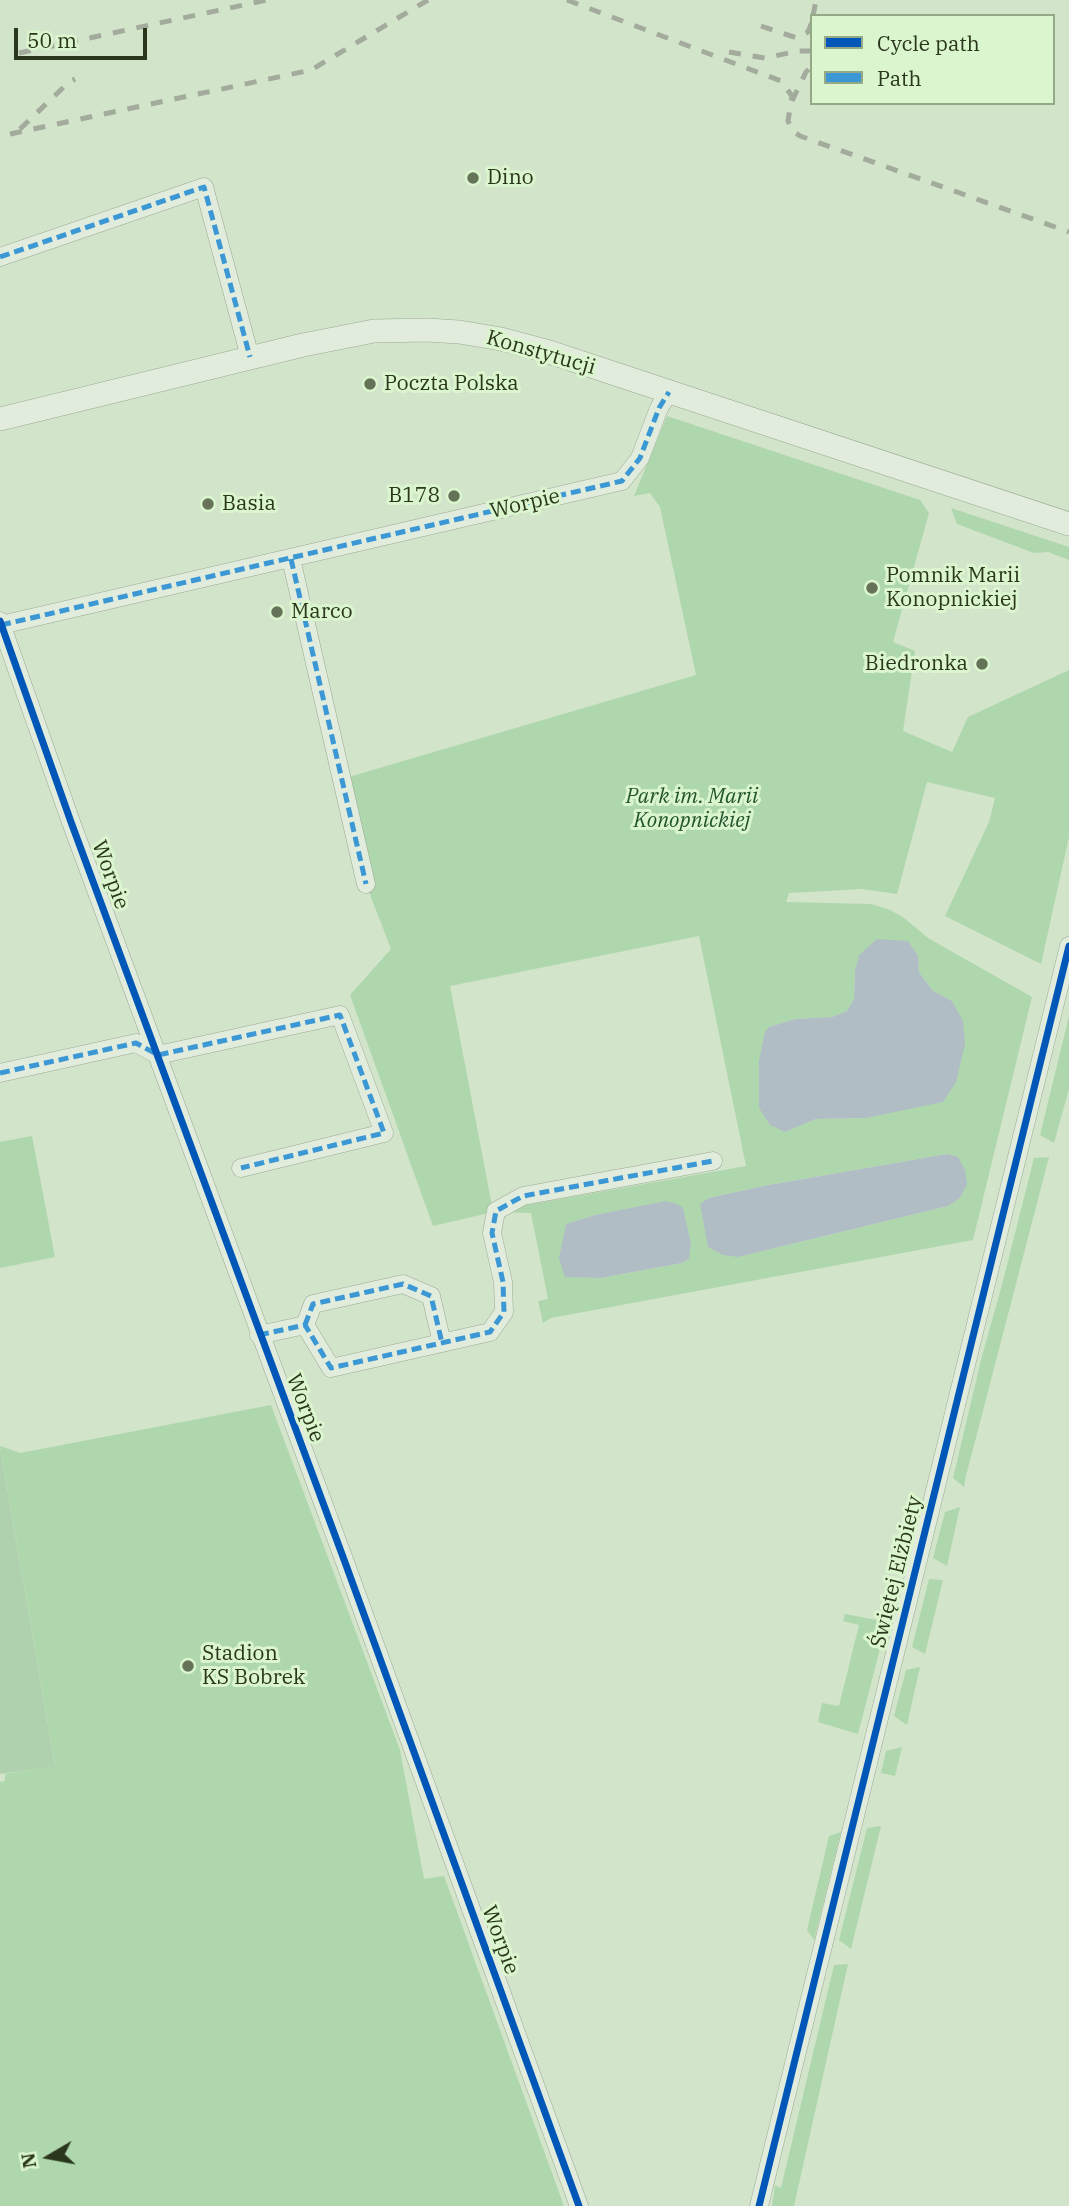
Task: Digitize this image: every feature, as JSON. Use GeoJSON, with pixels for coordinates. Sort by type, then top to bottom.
{"type":"FeatureCollection","features":[{"type":"Feature","properties":{"kind":"street"},"geometry":{"type":"LineString","coordinates":[[0,257],[204,187],[250,358]]}},
{"type":"Feature","properties":{"kind":"street","name":"Konstytucji"},"geometry":{"type":"LineString","coordinates":[[0,419],[250,358],[374,331],[459,332],[501,339],[546,351],[1069,524]]}},
{"type":"Feature","properties":{"kind":"street","name":"Worpie"},"geometry":{"type":"LineString","coordinates":[[579,2206],[75,832],[1,623],[291,559],[622,481],[640,458],[659,408],[669,392]]}},
{"type":"Feature","properties":{"kind":"street"},"geometry":{"type":"LineString","coordinates":[[291,559],[366,884]]}},
{"type":"Feature","properties":{"kind":"street","name":"Świętej Elżbiety"},"geometry":{"type":"LineString","coordinates":[[759,2206],[1069,946]]}},
{"type":"Feature","properties":{"kind":"street"},"geometry":{"type":"LineString","coordinates":[[0,1073],[136,1043],[158,1055],[340,1015],[384,1133],[241,1168]]}},
{"type":"Feature","properties":{"kind":"street"},"geometry":{"type":"LineString","coordinates":[[305,1325],[331,1368],[489,1332],[504,1312],[503,1282],[492,1233],[496,1211],[523,1196],[713,1161]]}},
{"type":"Feature","properties":{"kind":"street"},"geometry":{"type":"LineString","coordinates":[[305,1325],[313,1304],[403,1284],[431,1296],[442,1343]]}},
{"type":"Feature","properties":{"kind":"street"},"geometry":{"type":"LineString","coordinates":[[259,1335],[305,1325]]}},
{"type":"Feature","properties":{"kind":"green space","name":"Park im. Marii Konopnickiej"},"geometry":{"type":"Polygon","coordinates":[[[667,416],[920,500],[929,513],[893,642],[915,651],[903,731],[952,752],[968,717],[1069,670],[1069,837],[1041,964],[945,916],[989,822],[995,798],[927,782],[897,894],[862,889],[789,893],[786,902],[871,904],[890,910],[928,938],[1032,997],[973,1240],[551,1318],[543,1323],[538,1301],[548,1299],[531,1213],[493,1212],[433,1226],[350,995],[391,949],[366,884],[342,779],[696,675],[660,507],[650,493],[634,496],[667,416]],[[699,936],[450,986],[493,1211],[746,1166],[699,936]],[[918,956],[855,971],[854,999],[847,1011],[832,1017],[795,1019],[769,1027],[785,1132],[816,1119],[866,1118],[952,1001],[933,991],[919,972],[918,956]],[[947,1154],[709,1198],[738,1257],[948,1206],[947,1154]],[[666,1202],[595,1215],[567,1224],[565,1276],[601,1278],[682,1263],[689,1259],[666,1202]]]}},
{"type":"Feature","properties":{"kind":"green space"},"geometry":{"type":"Polygon","coordinates":[[[951,508],[1069,547],[1069,560],[1048,552],[1034,553],[957,524],[951,508]]]}},
{"type":"Feature","properties":{"kind":"green space"},"geometry":{"type":"Polygon","coordinates":[[[1069,1016],[1069,1089],[1054,1143],[1040,1135],[1069,1016]]]}},
{"type":"Feature","properties":{"kind":"green space"},"geometry":{"type":"Polygon","coordinates":[[[32,1136],[55,1257],[0,1268],[0,1142],[32,1136]]]}},
{"type":"Feature","properties":{"kind":"green space"},"geometry":{"type":"Polygon","coordinates":[[[1049,1157],[964,1487],[953,1478],[982,1356],[1034,1158],[1049,1157]]]}},
{"type":"Feature","properties":{"kind":"green space"},"geometry":{"type":"Polygon","coordinates":[[[271,1405],[400,1750],[424,1879],[444,1876],[564,2206],[0,2206],[0,1782],[5,1781],[5,1774],[55,1765],[0,1446],[20,1453],[271,1405]]]}},
{"type":"Feature","properties":{"kind":"green space"},"geometry":{"type":"Polygon","coordinates":[[[0,1447],[55,1766],[0,1774],[0,1447]]]}},
{"type":"Feature","properties":{"kind":"green space"},"geometry":{"type":"Polygon","coordinates":[[[960,1507],[947,1566],[933,1558],[945,1512],[960,1507]]]}},
{"type":"Feature","properties":{"kind":"green space"},"geometry":{"type":"Polygon","coordinates":[[[929,1579],[943,1580],[925,1654],[912,1647],[929,1579]]]}},
{"type":"Feature","properties":{"kind":"green space"},"geometry":{"type":"Polygon","coordinates":[[[845,1614],[887,1622],[858,1734],[818,1722],[822,1703],[839,1706],[859,1625],[843,1621],[845,1614]]]}},
{"type":"Feature","properties":{"kind":"green space"},"geometry":{"type":"Polygon","coordinates":[[[920,1667],[907,1725],[894,1716],[906,1670],[920,1667]]]}},
{"type":"Feature","properties":{"kind":"green space"},"geometry":{"type":"Polygon","coordinates":[[[902,1747],[895,1776],[881,1773],[886,1751],[902,1747]]]}},
{"type":"Feature","properties":{"kind":"green space"},"geometry":{"type":"Polygon","coordinates":[[[881,1826],[851,1949],[839,1940],[867,1828],[881,1826]]]}},
{"type":"Feature","properties":{"kind":"green space"},"geometry":{"type":"Polygon","coordinates":[[[841,1832],[814,1940],[807,1930],[829,1836],[841,1832]]]}},
{"type":"Feature","properties":{"kind":"green space"},"geometry":{"type":"Polygon","coordinates":[[[848,1964],[794,2206],[772,2206],[775,2185],[781,2188],[834,1965],[848,1964]]]}},
{"type":"Feature","properties":{"kind":"shaded area"},"geometry":{"type":"Polygon","coordinates":[[[877,939],[908,941],[918,956],[919,972],[933,991],[952,1001],[963,1021],[965,1044],[956,1082],[943,1102],[866,1118],[816,1119],[785,1132],[770,1125],[759,1108],[759,1061],[765,1032],[769,1027],[795,1019],[832,1017],[847,1011],[854,999],[855,971],[859,955],[877,939]]]}},
{"type":"Feature","properties":{"kind":"shaded area"},"geometry":{"type":"Polygon","coordinates":[[[947,1154],[958,1157],[965,1170],[967,1184],[960,1198],[948,1206],[738,1257],[723,1255],[708,1247],[700,1204],[709,1198],[947,1154]]]}},
{"type":"Feature","properties":{"kind":"shaded area"},"geometry":{"type":"Polygon","coordinates":[[[666,1201],[683,1208],[691,1244],[689,1259],[682,1263],[601,1278],[565,1277],[559,1258],[566,1224],[595,1215],[666,1201]]]}},
{"type":"Feature","properties":{"kind":"railway"},"geometry":{"type":"LineString","coordinates":[[19,53],[267,0]]}},
{"type":"Feature","properties":{"kind":"railway"},"geometry":{"type":"LineString","coordinates":[[10,134],[311,70],[428,0]]}},
{"type":"Feature","properties":{"kind":"railway"},"geometry":{"type":"LineString","coordinates":[[567,0],[781,81],[792,96],[788,121],[793,131],[800,136],[1069,232]]}},
{"type":"Feature","properties":{"kind":"railway"},"geometry":{"type":"LineString","coordinates":[[813,14],[816,0]]}},
{"type":"Feature","properties":{"kind":"railway"},"geometry":{"type":"LineString","coordinates":[[761,26],[797,38],[808,32],[810,27]]}},
{"type":"Feature","properties":{"kind":"railway"},"geometry":{"type":"LineString","coordinates":[[729,52],[765,58],[810,51]]}},
{"type":"Feature","properties":{"kind":"railway"},"geometry":{"type":"LineString","coordinates":[[792,101],[810,68]]}},
{"type":"Feature","properties":{"kind":"railway"},"geometry":{"type":"LineString","coordinates":[[20,129],[75,79]]}},
{"type":"Feature","properties":{"kind":"marked path"},"geometry":{"type":"LineString","coordinates":[[0,257],[204,187],[250,357]]}},
{"type":"Feature","properties":{"kind":"marked path"},"geometry":{"type":"LineString","coordinates":[[1,625],[622,481],[640,458],[659,408],[669,392]]}},
{"type":"Feature","properties":{"kind":"marked path"},"geometry":{"type":"LineString","coordinates":[[291,559],[366,884]]}},
{"type":"Feature","properties":{"kind":"marked path"},"geometry":{"type":"LineString","coordinates":[[0,1073],[136,1043],[158,1055],[340,1015],[384,1133],[241,1168]]}},
{"type":"Feature","properties":{"kind":"marked path"},"geometry":{"type":"LineString","coordinates":[[259,1335],[305,1325],[331,1368],[490,1332],[504,1312],[503,1282],[492,1233],[496,1211],[523,1196],[713,1161]]}},
{"type":"Feature","properties":{"kind":"marked path"},"geometry":{"type":"LineString","coordinates":[[305,1325],[313,1304],[403,1284],[431,1296],[442,1343]]}},
{"type":"Feature","properties":{"kind":"cycle path"},"geometry":{"type":"LineString","coordinates":[[0,621],[71,822],[346,1565],[579,2206]]}},
{"type":"Feature","properties":{"kind":"cycle path"},"geometry":{"type":"LineString","coordinates":[[759,2206],[1069,946]]}},
{"type":"Feature","properties":{"kind":"place","name":"Dino"},"geometry":{"type":"Point","coordinates":[473,178]}},
{"type":"Feature","properties":{"kind":"place","name":"Poczta Polska"},"geometry":{"type":"Point","coordinates":[370,384]}},
{"type":"Feature","properties":{"kind":"place","name":"B178"},"geometry":{"type":"Point","coordinates":[454,496]}},
{"type":"Feature","properties":{"kind":"place","name":"Basia"},"geometry":{"type":"Point","coordinates":[208,504]}},
{"type":"Feature","properties":{"kind":"place","name":"Pomnik Marii Konopnickiej"},"geometry":{"type":"Point","coordinates":[872,588]}},
{"type":"Feature","properties":{"kind":"place","name":"Marco"},"geometry":{"type":"Point","coordinates":[277,612]}},
{"type":"Feature","properties":{"kind":"place","name":"Biedronka"},"geometry":{"type":"Point","coordinates":[982,664]}},
{"type":"Feature","properties":{"kind":"place","name":"Stadion KS Bobrek"},"geometry":{"type":"Point","coordinates":[188,1666]}}]}
